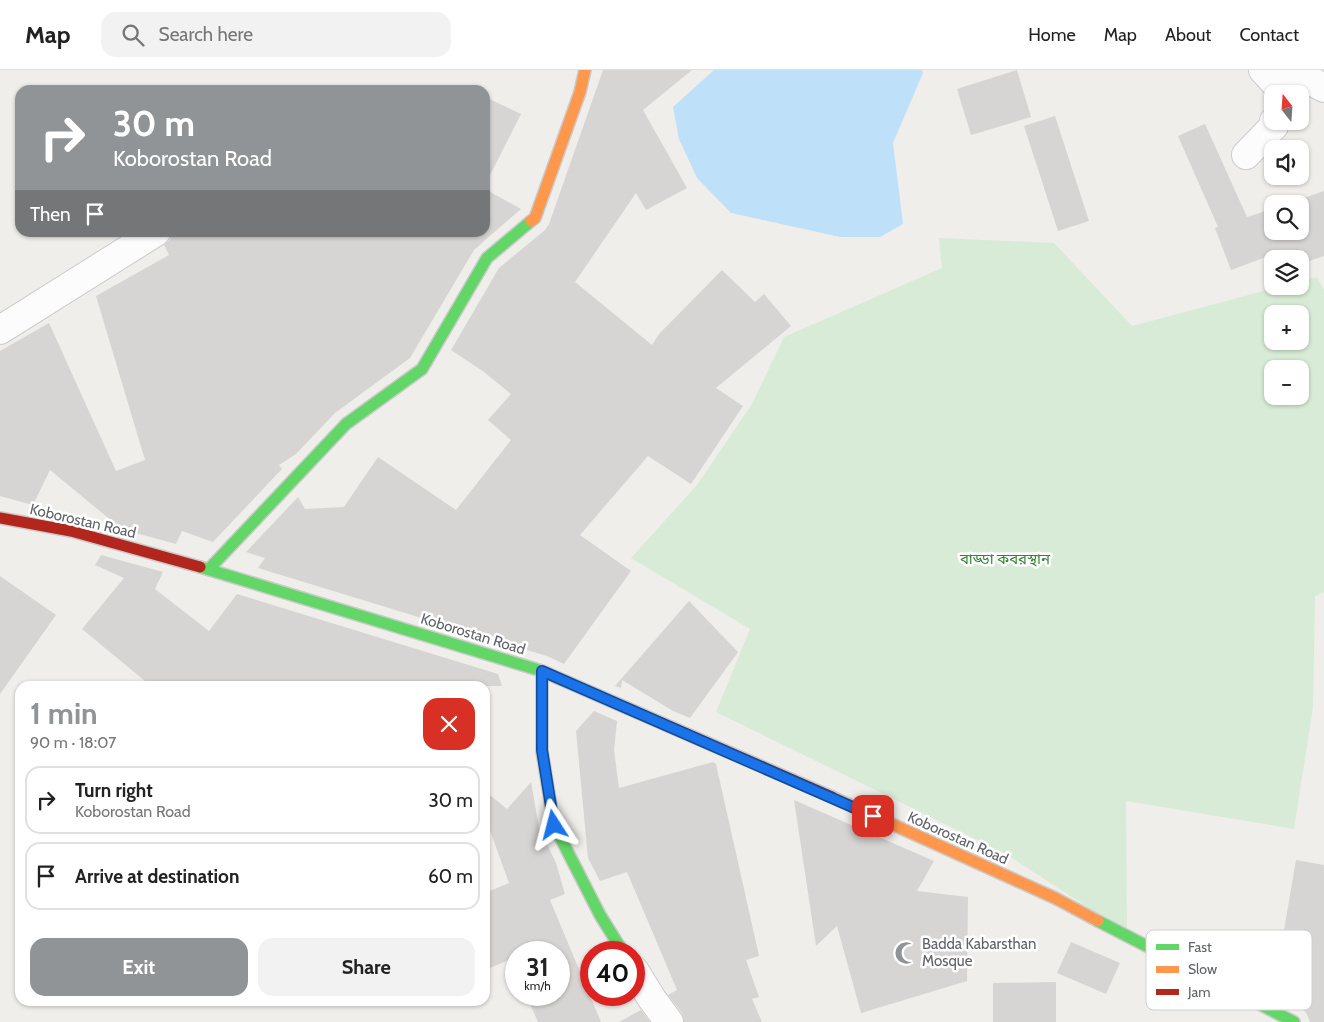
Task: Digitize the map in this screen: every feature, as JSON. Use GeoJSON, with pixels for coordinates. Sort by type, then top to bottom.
{"type":"FeatureCollection","features":[{"type":"Feature","properties":{"kind":"street"},"geometry":{"type":"LineString","coordinates":[[209,569],[346,424],[422,369],[487,258],[535,218],[580,92],[585,70]]}},
{"type":"Feature","properties":{"kind":"street"},"geometry":{"type":"LineString","coordinates":[[1270,82],[1291,70],[1324,88]]}},
{"type":"Feature","properties":{"kind":"street"},"geometry":{"type":"LineString","coordinates":[[1246,155],[1270,130]]}},
{"type":"Feature","properties":{"kind":"street"},"geometry":{"type":"LineString","coordinates":[[0,330],[148,237]]}},
{"type":"Feature","properties":{"kind":"street","name":"Koborostan Road"},"geometry":{"type":"LineString","coordinates":[[0,518],[71,531],[209,569],[542,671],[818,791],[1055,898],[1146,945]]}},
{"type":"Feature","properties":{"kind":"street"},"geometry":{"type":"LineString","coordinates":[[542,671],[542,750],[554,825],[600,915],[616,941]]}},
{"type":"Feature","properties":{"kind":"street"},"geometry":{"type":"LineString","coordinates":[[645,988],[669,1022]]}},
{"type":"Feature","properties":{"kind":"street","name":"Koborostan Road"},"geometry":{"type":"LineString","coordinates":[[1271,1010],[1294,1022]]}},
{"type":"Feature","properties":{"kind":"green space","name":"বাড্ডা কবরস্থান"},"geometry":{"type":"Polygon","coordinates":[[[939,238],[1054,243],[1132,326],[1264,291],[1264,295],[1309,295],[1309,279],[1317,277],[1324,290],[1324,592],[1315,596],[1313,707],[1294,829],[1126,801],[1127,933],[1006,854],[716,712],[750,629],[631,558],[697,485],[752,404],[784,337],[942,268],[939,238]]]}},
{"type":"Feature","properties":{"kind":"water"},"geometry":{"type":"Polygon","coordinates":[[[714,70],[922,70],[923,73],[893,143],[903,224],[880,237],[840,237],[731,213],[697,178],[679,139],[673,107],[714,70]]]}},
{"type":"Feature","properties":{"kind":"building"},"geometry":{"type":"Polygon","coordinates":[[[603,70],[692,70],[643,110],[687,188],[646,210],[636,193],[575,282],[652,345],[659,334],[722,270],[755,302],[764,294],[791,326],[716,388],[743,406],[691,484],[648,456],[580,535],[631,571],[564,664],[547,656],[510,645],[486,633],[487,638],[258,568],[265,558],[246,552],[298,497],[305,509],[344,507],[378,457],[456,510],[511,440],[488,420],[511,394],[484,372],[451,350],[499,268],[545,230],[549,224],[603,70]]]}},
{"type":"Feature","properties":{"kind":"building"},"geometry":{"type":"Polygon","coordinates":[[[1017,70],[1031,117],[971,135],[957,89],[1017,70]]]}},
{"type":"Feature","properties":{"kind":"building"},"geometry":{"type":"Polygon","coordinates":[[[490,99],[521,114],[490,175],[490,99]]]}},
{"type":"Feature","properties":{"kind":"building"},"geometry":{"type":"Polygon","coordinates":[[[1055,116],[1089,221],[1058,231],[1024,126],[1055,116]]]}},
{"type":"Feature","properties":{"kind":"building"},"geometry":{"type":"Polygon","coordinates":[[[1205,124],[1247,217],[1264,212],[1264,240],[1309,240],[1309,196],[1324,191],[1324,256],[1309,261],[1309,250],[1264,250],[1264,258],[1231,270],[1215,228],[1218,227],[1178,136],[1205,124]]]}},
{"type":"Feature","properties":{"kind":"building"},"geometry":{"type":"Polygon","coordinates":[[[490,192],[521,209],[490,236],[490,192]]]}},
{"type":"Feature","properties":{"kind":"building"},"geometry":{"type":"Polygon","coordinates":[[[170,237],[489,237],[474,250],[410,358],[335,413],[296,454],[279,465],[282,469],[213,542],[182,531],[176,544],[117,528],[118,526],[50,470],[33,505],[0,496],[0,351],[49,323],[116,471],[145,460],[96,296],[169,255],[164,245],[170,240],[170,237]]]}},
{"type":"Feature","properties":{"kind":"building"},"geometry":{"type":"Polygon","coordinates":[[[101,555],[163,572],[155,589],[209,631],[237,594],[498,674],[502,686],[490,686],[490,681],[145,681],[82,629],[124,578],[95,565],[101,555]]]}},
{"type":"Feature","properties":{"kind":"building"},"geometry":{"type":"Polygon","coordinates":[[[0,576],[56,615],[0,694],[0,576]]]}},
{"type":"Feature","properties":{"kind":"building"},"geometry":{"type":"Polygon","coordinates":[[[689,601],[738,652],[690,718],[673,711],[622,680],[621,688],[615,686],[689,601]]]}},
{"type":"Feature","properties":{"kind":"building"},"geometry":{"type":"Polygon","coordinates":[[[594,711],[617,721],[614,750],[619,788],[713,762],[716,764],[759,956],[746,960],[759,997],[752,999],[762,1022],[684,1022],[682,1013],[668,995],[677,990],[627,872],[600,881],[588,858],[576,731],[594,711]]]}},
{"type":"Feature","properties":{"kind":"building"},"geometry":{"type":"Polygon","coordinates":[[[531,782],[539,828],[556,863],[565,894],[550,900],[567,941],[505,941],[505,962],[490,968],[490,891],[509,883],[490,831],[490,795],[507,809],[531,782]]]}},
{"type":"Feature","properties":{"kind":"building"},"geometry":{"type":"Polygon","coordinates":[[[794,800],[934,861],[917,891],[968,897],[967,981],[861,1013],[837,926],[816,946],[794,800]]]}},
{"type":"Feature","properties":{"kind":"building"},"geometry":{"type":"Polygon","coordinates":[[[1296,860],[1324,865],[1324,1022],[1310,1022],[1304,1010],[1312,1010],[1312,930],[1284,930],[1296,860]]]}},
{"type":"Feature","properties":{"kind":"building"},"geometry":{"type":"Polygon","coordinates":[[[1071,942],[1120,963],[1106,994],[1057,973],[1071,942]]]}},
{"type":"Feature","properties":{"kind":"building"},"geometry":{"type":"Polygon","coordinates":[[[570,948],[580,972],[580,1006],[594,1006],[601,1022],[538,1022],[531,1006],[570,1006],[570,948]]]}},
{"type":"Feature","properties":{"kind":"building"},"geometry":{"type":"Polygon","coordinates":[[[1056,982],[1056,1022],[993,1022],[993,983],[1056,982]]]}},
{"type":"Feature","properties":{"kind":"building"},"geometry":{"type":"Polygon","coordinates":[[[641,1010],[650,1022],[619,1022],[641,1010]]]}},
{"type":"Feature","properties":{"kind":"traffic: fast"},"geometry":{"type":"LineString","coordinates":[[209,569],[346,424],[422,369],[487,258],[531,221]]}},
{"type":"Feature","properties":{"kind":"traffic: fast"},"geometry":{"type":"LineString","coordinates":[[200,567],[542,671],[627,708]]}},
{"type":"Feature","properties":{"kind":"traffic: fast"},"geometry":{"type":"LineString","coordinates":[[542,671],[542,751],[554,825],[600,915],[616,941]]}},
{"type":"Feature","properties":{"kind":"traffic: fast"},"geometry":{"type":"LineString","coordinates":[[1098,921],[1146,946]]}},
{"type":"Feature","properties":{"kind":"traffic: fast"},"geometry":{"type":"LineString","coordinates":[[1271,1010],[1294,1022]]}},
{"type":"Feature","properties":{"kind":"traffic: slow"},"geometry":{"type":"LineString","coordinates":[[531,221],[535,218],[580,92],[585,70]]}},
{"type":"Feature","properties":{"kind":"traffic: slow"},"geometry":{"type":"LineString","coordinates":[[832,797],[1055,898],[1098,921]]}},
{"type":"Feature","properties":{"kind":"traffic: jam"},"geometry":{"type":"LineString","coordinates":[[0,518],[71,531],[200,567]]}},
{"type":"Feature","properties":{"kind":"traffic: jam"},"geometry":{"type":"LineString","coordinates":[[627,708],[832,797]]}},
{"type":"Feature","properties":{"kind":"place","name":"Badda Kabarsthan Mosque"},"geometry":{"type":"Point","coordinates":[906,953]}},
{"type":"Feature","properties":{"kind":"route"},"geometry":{"type":"LineString","coordinates":[[554,825],[542,750],[542,671],[873,816]]}}]}
